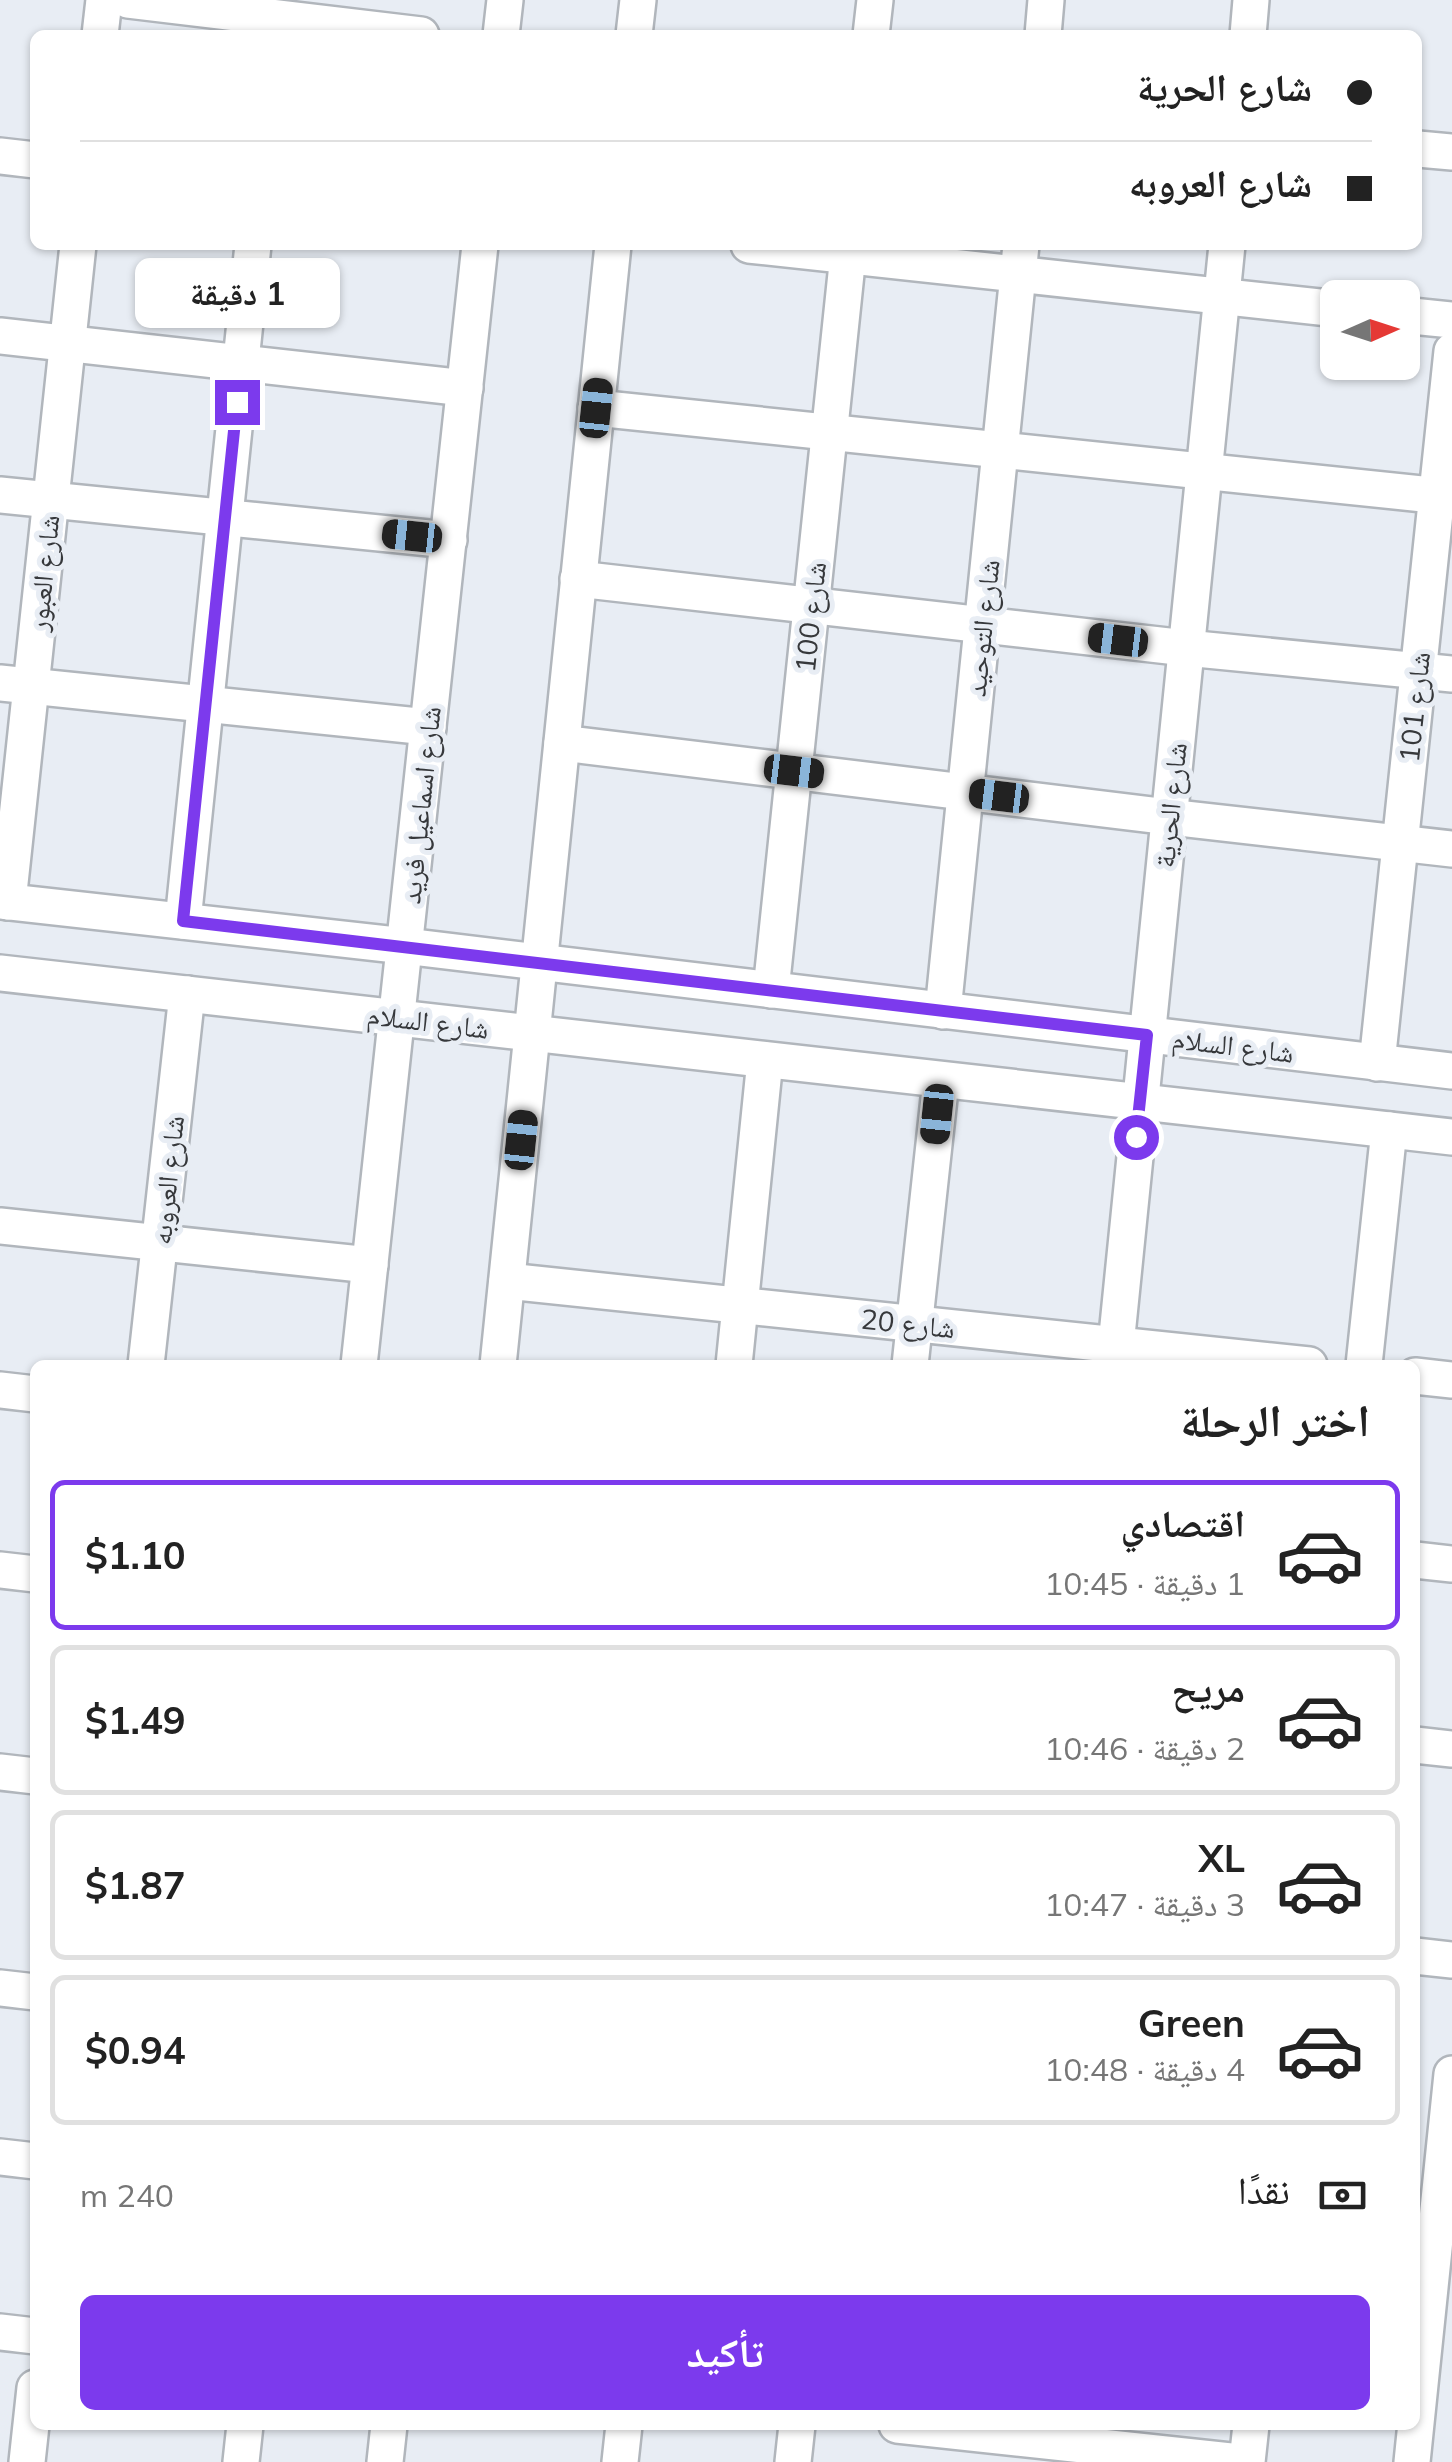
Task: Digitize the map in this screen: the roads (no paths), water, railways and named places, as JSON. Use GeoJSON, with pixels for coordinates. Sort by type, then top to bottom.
{"type":"FeatureCollection","features":[{"type":"Feature","properties":{"kind":"street"},"geometry":{"type":"LineString","coordinates":[[101,30],[104,0]]}},
{"type":"Feature","properties":{"kind":"street"},"geometry":{"type":"LineString","coordinates":[[128,0],[378,30]]}},
{"type":"Feature","properties":{"kind":"street"},"geometry":{"type":"LineString","coordinates":[[502,30],[505,0]]}},
{"type":"Feature","properties":{"kind":"street"},"geometry":{"type":"LineString","coordinates":[[635,30],[638,0]]}},
{"type":"Feature","properties":{"kind":"street"},"geometry":{"type":"LineString","coordinates":[[872,30],[875,0]]}},
{"type":"Feature","properties":{"kind":"street"},"geometry":{"type":"LineString","coordinates":[[1043,30],[1046,0]]}},
{"type":"Feature","properties":{"kind":"street"},"geometry":{"type":"LineString","coordinates":[[1249,30],[1252,0]]}},
{"type":"Feature","properties":{"kind":"street"},"geometry":{"type":"LineString","coordinates":[[1422,148],[1452,152]]}},
{"type":"Feature","properties":{"kind":"street"},"geometry":{"type":"LineString","coordinates":[[0,156],[30,159]]}},
{"type":"Feature","properties":{"kind":"street","name":"شارع العبور"},"geometry":{"type":"LineString","coordinates":[[4,901],[15,685],[51,500],[78,250]]}},
{"type":"Feature","properties":{"kind":"street"},"geometry":{"type":"LineString","coordinates":[[183,921],[252,250]]}},
{"type":"Feature","properties":{"kind":"street","name":"شارع اسماعيل فريد"},"geometry":{"type":"LineString","coordinates":[[360,1360],[479,250]]}},
{"type":"Feature","properties":{"kind":"street"},"geometry":{"type":"LineString","coordinates":[[499,1360],[612,250]]}},
{"type":"Feature","properties":{"kind":"street"},"geometry":{"type":"LineString","coordinates":[[848,250],[1019,259],[1222,297],[1320,307]]}},
{"type":"Feature","properties":{"kind":"street","name":"شارع 100"},"geometry":{"type":"LineString","coordinates":[[771,990],[848,250]]}},
{"type":"Feature","properties":{"kind":"street","name":"شارع الحرية"},"geometry":{"type":"LineString","coordinates":[[1114,1355],[1227,250]]}},
{"type":"Feature","properties":{"kind":"street","name":"شارع التوحيد"},"geometry":{"type":"LineString","coordinates":[[943,1010],[1019,259]]}},
{"type":"Feature","properties":{"kind":"street"},"geometry":{"type":"LineString","coordinates":[[1420,317],[1452,320]]}},
{"type":"Feature","properties":{"kind":"street"},"geometry":{"type":"LineString","coordinates":[[0,336],[465,388]]}},
{"type":"Feature","properties":{"kind":"street","name":"شارع 101"},"geometry":{"type":"LineString","coordinates":[[1377,1062],[1400,843],[1435,672],[1452,351]]}},
{"type":"Feature","properties":{"kind":"street"},"geometry":{"type":"LineString","coordinates":[[596,408],[1444,496]]}},
{"type":"Feature","properties":{"kind":"street"},"geometry":{"type":"LineString","coordinates":[[0,494],[449,540]]}},
{"type":"Feature","properties":{"kind":"street"},"geometry":{"type":"LineString","coordinates":[[578,579],[1186,648],[1435,672]]}},
{"type":"Feature","properties":{"kind":"street"},"geometry":{"type":"LineString","coordinates":[[15,685],[428,727]]}},
{"type":"Feature","properties":{"kind":"street"},"geometry":{"type":"LineString","coordinates":[[562,743],[1452,849]]}},
{"type":"Feature","properties":{"kind":"street","name":"شارع السلام"},"geometry":{"type":"LineString","coordinates":[[4,901],[1452,1072]]}},
{"type":"Feature","properties":{"kind":"street","name":"شارع السلام"},"geometry":{"type":"LineString","coordinates":[[0,973],[1452,1137]]}},
{"type":"Feature","properties":{"kind":"street","name":"شارع العروبه"},"geometry":{"type":"LineString","coordinates":[[147,1360],[187,994]]}},
{"type":"Feature","properties":{"kind":"street"},"geometry":{"type":"LineString","coordinates":[[734,1360],[765,1060]]}},
{"type":"Feature","properties":{"kind":"street"},"geometry":{"type":"LineString","coordinates":[[910,1360],[941,1080]]}},
{"type":"Feature","properties":{"kind":"street"},"geometry":{"type":"LineString","coordinates":[[1365,1360],[1389,1130]]}},
{"type":"Feature","properties":{"kind":"street"},"geometry":{"type":"LineString","coordinates":[[0,1226],[370,1265]]}},
{"type":"Feature","properties":{"kind":"street","name":"شارع 20"},"geometry":{"type":"LineString","coordinates":[[507,1281],[914,1323],[1114,1355],[1212,1360]]}},
{"type":"Feature","properties":{"kind":"street"},"geometry":{"type":"LineString","coordinates":[[1420,1377],[1452,1380]]}},
{"type":"Feature","properties":{"kind":"street"},"geometry":{"type":"LineString","coordinates":[[0,1390],[30,1393]]}},
{"type":"Feature","properties":{"kind":"street"},"geometry":{"type":"LineString","coordinates":[[1420,1561],[1452,1564]]}},
{"type":"Feature","properties":{"kind":"street"},"geometry":{"type":"LineString","coordinates":[[0,1570],[30,1573]]}},
{"type":"Feature","properties":{"kind":"street"},"geometry":{"type":"LineString","coordinates":[[1420,1746],[1452,1749]]}},
{"type":"Feature","properties":{"kind":"street"},"geometry":{"type":"LineString","coordinates":[[0,1772],[30,1775]]}},
{"type":"Feature","properties":{"kind":"street"},"geometry":{"type":"LineString","coordinates":[[1420,1957],[1452,1960]]}},
{"type":"Feature","properties":{"kind":"street"},"geometry":{"type":"LineString","coordinates":[[0,1988],[30,1991]]}},
{"type":"Feature","properties":{"kind":"street"},"geometry":{"type":"LineString","coordinates":[[1420,2398],[1432,2302],[1438,2132],[1452,2074]]}},
{"type":"Feature","properties":{"kind":"street"},"geometry":{"type":"LineString","coordinates":[[0,2157],[30,2160]]}},
{"type":"Feature","properties":{"kind":"street"},"geometry":{"type":"LineString","coordinates":[[0,2332],[30,2335]]}},
{"type":"Feature","properties":{"kind":"street"},"geometry":{"type":"LineString","coordinates":[[27,2462],[30,2430]]}},
{"type":"Feature","properties":{"kind":"street"},"geometry":{"type":"LineString","coordinates":[[240,2462],[243,2430]]}},
{"type":"Feature","properties":{"kind":"street"},"geometry":{"type":"LineString","coordinates":[[385,2462],[388,2430]]}},
{"type":"Feature","properties":{"kind":"street"},"geometry":{"type":"LineString","coordinates":[[620,2462],[623,2430]]}},
{"type":"Feature","properties":{"kind":"street"},"geometry":{"type":"LineString","coordinates":[[793,2462],[796,2430]]}},
{"type":"Feature","properties":{"kind":"street"},"geometry":{"type":"LineString","coordinates":[[931,2430],[1005,2441],[1244,2462],[1250,2430]]}},
{"type":"Feature","properties":{"kind":"street"},"geometry":{"type":"LineString","coordinates":[[1412,2462],[1416,2430]]}}]}
